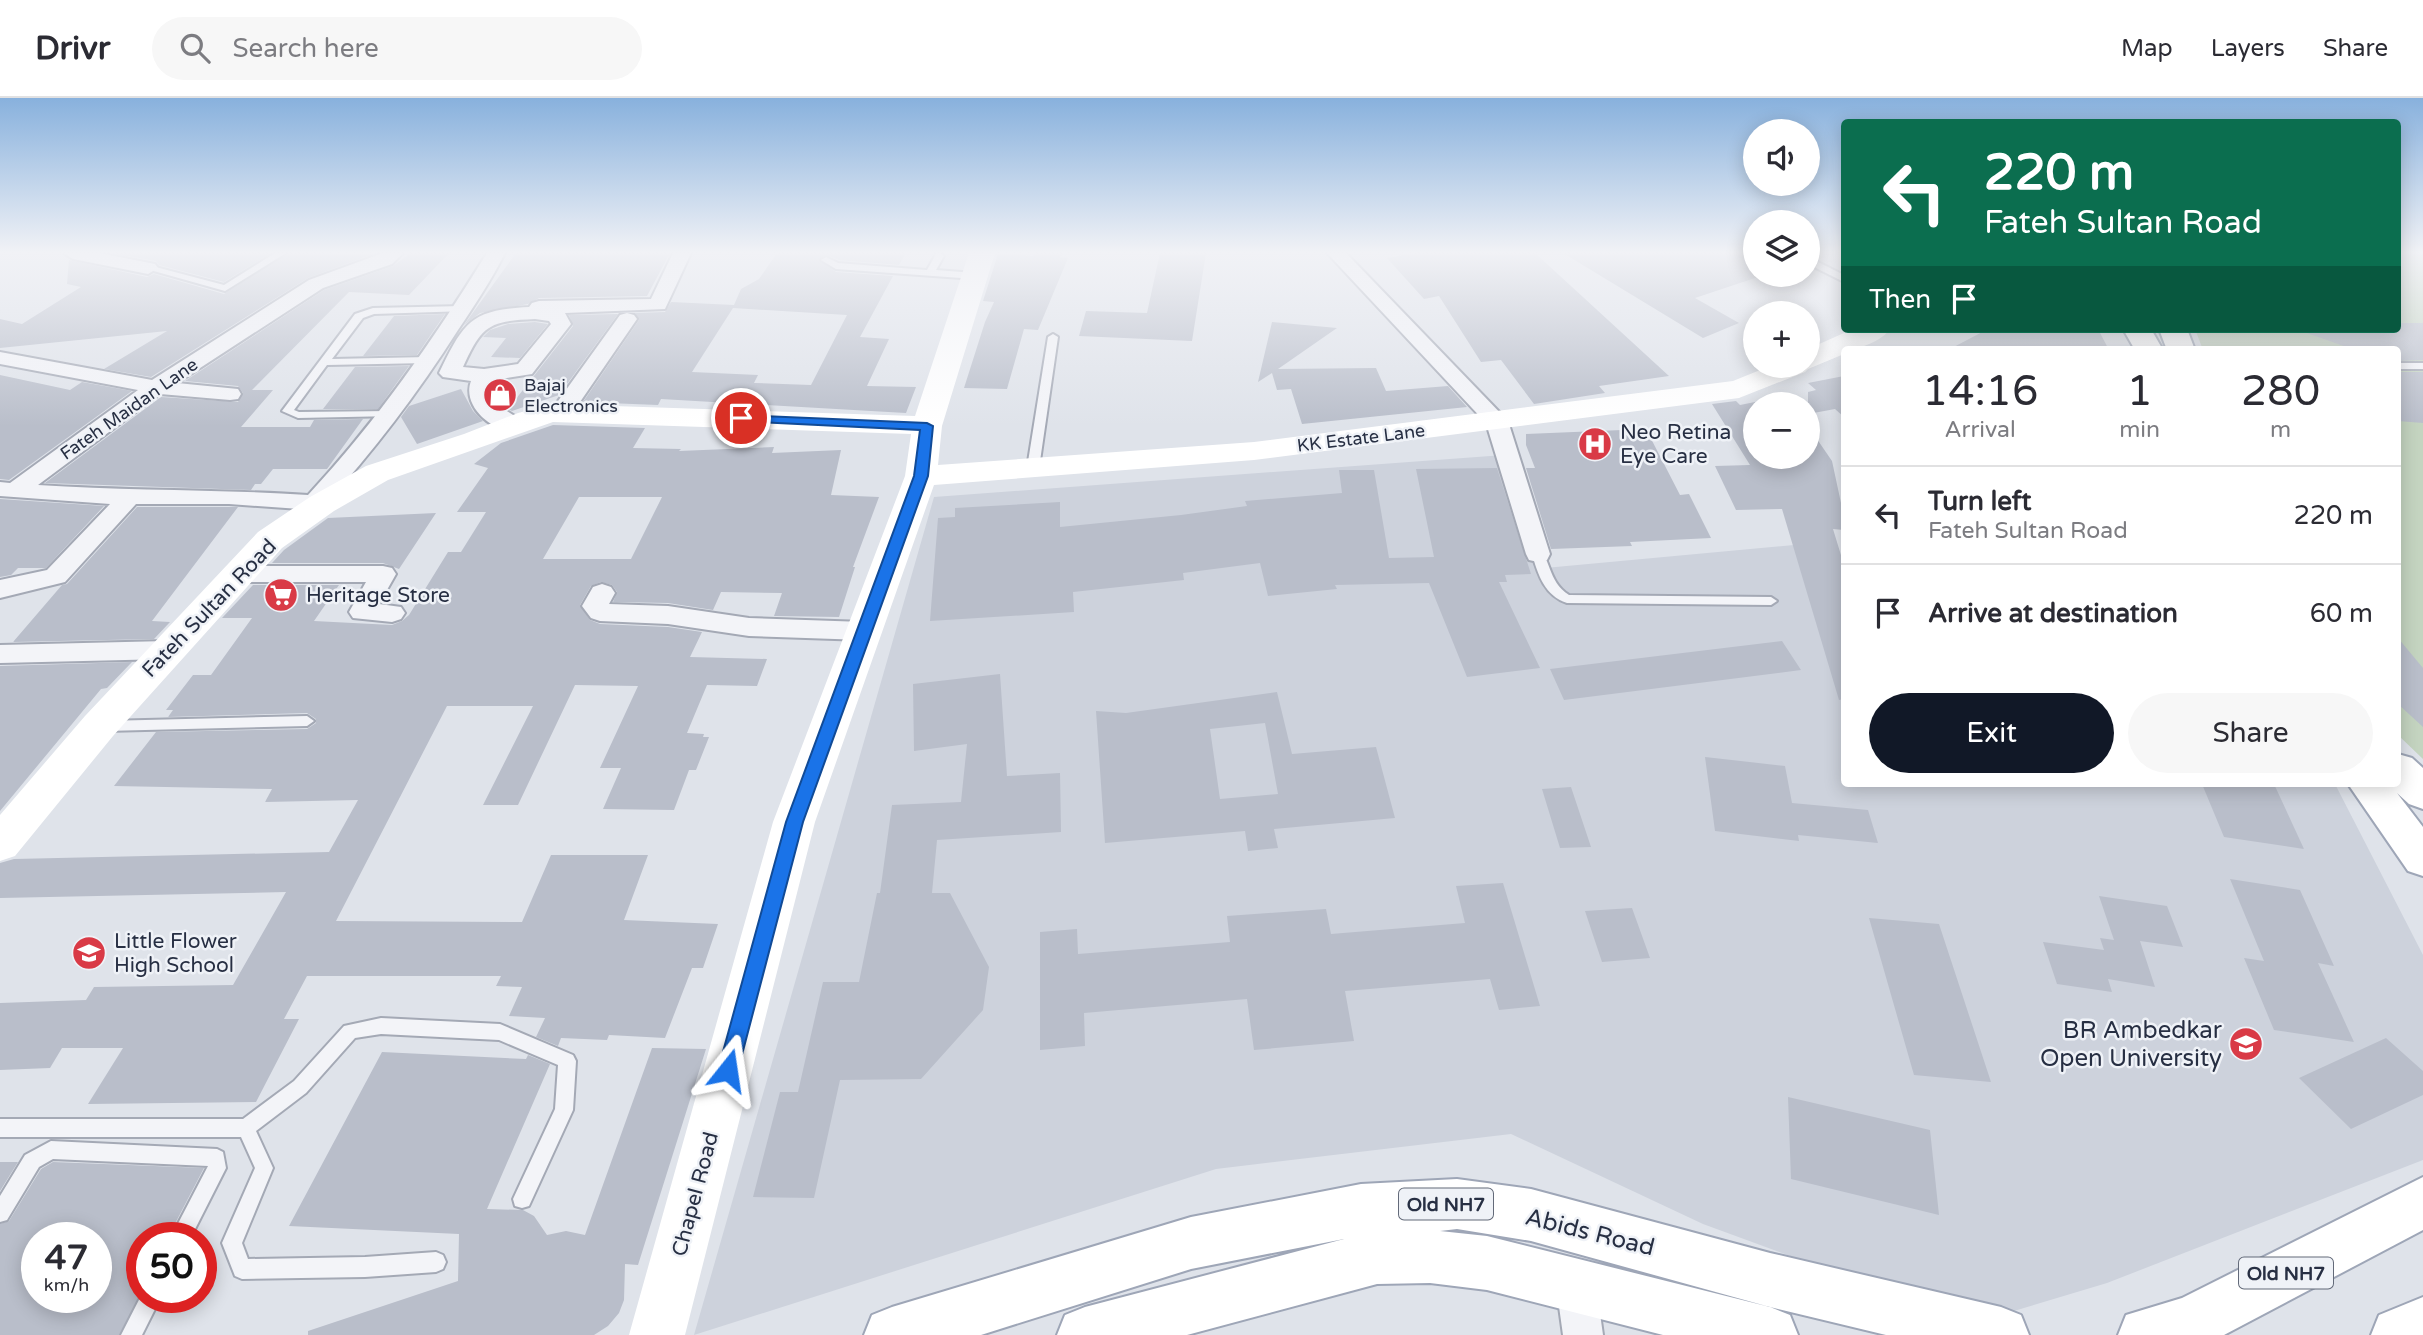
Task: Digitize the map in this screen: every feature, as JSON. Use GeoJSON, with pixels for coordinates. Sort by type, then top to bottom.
{"type":"FeatureCollection","features":[{"type":"Feature","properties":{"kind":"main road","name":"Chapel Road"},"geometry":{"type":"LineString","coordinates":[[657,1335],[794,822],[921,476],[927,426],[964,311]]}},
{"type":"Feature","properties":{"kind":"main road"},"geometry":{"type":"LineString","coordinates":[[1820,355],[1867,333]]}},
{"type":"Feature","properties":{"kind":"main road","name":"KK Estate Lane"},"geometry":{"type":"LineString","coordinates":[[921,476],[1254,451],[1740,389],[1766,378]]}},
{"type":"Feature","properties":{"kind":"main road","name":"Fateh Sultan Road"},"geometry":{"type":"LineString","coordinates":[[0,844],[99,726],[270,540],[318,504],[377,473],[528,419],[561,413],[927,426]]}},
{"type":"Feature","properties":{"kind":"main road"},"geometry":{"type":"LineString","coordinates":[[2401,772],[2423,793]]}},
{"type":"Feature","properties":{"kind":"main road"},"geometry":{"type":"LineString","coordinates":[[2370,787],[2423,859]]}},
{"type":"Feature","properties":{"kind":"main road","name":"Old NH7"},"geometry":{"type":"LineString","coordinates":[[2146,1335],[2190,1323],[2423,1202]]}},
{"type":"Feature","properties":{"kind":"main road","name":"Abids Road"},"geometry":{"type":"LineString","coordinates":[[892,1335],[1191,1243],[1361,1210],[1457,1204],[1531,1215],[1770,1280],[1954,1326],[2001,1335]]}},
{"type":"Feature","properties":{"kind":"main road"},"geometry":{"type":"LineString","coordinates":[[1085,1335],[1377,1257],[1430,1256],[1487,1263],[1579,1310],[1770,1335]]}},
{"type":"Feature","properties":{"kind":"main road"},"geometry":{"type":"LineString","coordinates":[[2399,1335],[2423,1325]]}},
{"type":"Feature","properties":{"kind":"street","name":"Fateh Maidan Lane"},"geometry":{"type":"LineString","coordinates":[[4,490],[274,311]]}},
{"type":"Feature","properties":{"kind":"street"},"geometry":{"type":"LineString","coordinates":[[4,490],[130,497],[229,497],[318,504],[391,414],[462,311]]}},
{"type":"Feature","properties":{"kind":"street"},"geometry":{"type":"LineString","coordinates":[[1391,311],[1497,421],[1538,554]]}},
{"type":"Feature","properties":{"kind":"street"},"geometry":{"type":"LineString","coordinates":[[524,314],[554,314],[559,318],[561,324],[525,370],[484,375],[455,376],[450,373],[466,338],[481,320],[497,315],[524,314]]}},
{"type":"Feature","properties":{"kind":"street"},"geometry":{"type":"LineString","coordinates":[[561,413],[627,318]]}},
{"type":"Feature","properties":{"kind":"street"},"geometry":{"type":"LineString","coordinates":[[0,358],[156,387],[230,394]]}},
{"type":"Feature","properties":{"kind":"street"},"geometry":{"type":"LineString","coordinates":[[484,375],[477,389],[478,401],[483,408],[513,425]]}},
{"type":"Feature","properties":{"kind":"street"},"geometry":{"type":"LineString","coordinates":[[0,590],[21,581],[56,576],[130,497]]}},
{"type":"Feature","properties":{"kind":"street"},"geometry":{"type":"LineString","coordinates":[[237,574],[383,574],[362,612],[393,613]]}},
{"type":"Feature","properties":{"kind":"street"},"geometry":{"type":"LineString","coordinates":[[602,593],[595,606],[600,611],[668,615],[749,627],[864,631]]}},
{"type":"Feature","properties":{"kind":"street"},"geometry":{"type":"LineString","coordinates":[[0,654],[167,650]]}},
{"type":"Feature","properties":{"kind":"lane"},"geometry":{"type":"LineString","coordinates":[[385,311],[373,311],[359,316],[287,411],[298,415],[391,414]]}},
{"type":"Feature","properties":{"kind":"lane"},"geometry":{"type":"LineString","coordinates":[[1033,468],[1054,337]]}},
{"type":"Feature","properties":{"kind":"lane"},"geometry":{"type":"LineString","coordinates":[[324,362],[428,360]]}},
{"type":"Feature","properties":{"kind":"lane"},"geometry":{"type":"LineString","coordinates":[[2401,366],[2423,366]]}},
{"type":"Feature","properties":{"kind":"lane"},"geometry":{"type":"LineString","coordinates":[[1538,554],[1547,582],[1554,592],[1567,598],[1772,601]]}},
{"type":"Feature","properties":{"kind":"lane"},"geometry":{"type":"LineString","coordinates":[[99,726],[307,721]]}},
{"type":"Feature","properties":{"kind":"lane"},"geometry":{"type":"LineString","coordinates":[[0,1128],[246,1128],[300,1087],[349,1031],[381,1026],[500,1032],[567,1061],[564,1110],[522,1199]]}},
{"type":"Feature","properties":{"kind":"lane"},"geometry":{"type":"LineString","coordinates":[[246,1128],[264,1168],[232,1243],[242,1269],[436,1262]]}},
{"type":"Feature","properties":{"kind":"lane"},"geometry":{"type":"LineString","coordinates":[[0,1213],[32,1161],[51,1150],[217,1158],[217,1168],[189,1222]]}},
{"type":"Feature","properties":{"kind":"lane"},"geometry":{"type":"LineString","coordinates":[[131,1335],[142,1313]]}},
{"type":"Feature","properties":{"kind":"shaded area"},"geometry":{"type":"Polygon","coordinates":[[[1504,455],[1545,568],[1836,541],[1841,557],[1841,787],[2337,787],[2423,955],[2423,1160],[2107,1283],[1987,1319],[1888,1292],[1703,1224],[1511,1134],[1216,1169],[694,1335],[934,497],[1504,455]]]}},
{"type":"Feature","properties":{"kind":"green space"},"geometry":{"type":"Polygon","coordinates":[[[2401,311],[2423,311],[2423,759],[2401,738],[2401,346],[2201,346],[2197,333],[2401,333],[2401,311]]]}},
{"type":"Feature","properties":{"kind":"building"},"geometry":{"type":"Polygon","coordinates":[[[43,311],[256,311],[151,377],[104,369],[167,331],[0,348],[0,319],[22,324],[43,311]]]}},
{"type":"Feature","properties":{"kind":"building"},"geometry":{"type":"Polygon","coordinates":[[[292,311],[330,311],[252,390],[273,390],[241,427],[310,427],[314,420],[363,419],[327,469],[273,469],[261,484],[255,484],[251,490],[45,483],[161,397],[238,402],[243,393],[238,386],[185,381],[292,311]]]}},
{"type":"Feature","properties":{"kind":"building"},"geometry":{"type":"Polygon","coordinates":[[[474,311],[492,311],[480,313],[464,325],[474,311]]]}},
{"type":"Feature","properties":{"kind":"building"},"geometry":{"type":"Polygon","coordinates":[[[731,311],[692,372],[758,375],[754,383],[811,385],[847,315],[777,311],[874,311],[860,337],[889,339],[867,386],[916,387],[906,413],[661,399],[658,405],[583,402],[639,320],[635,313],[731,311]]]}},
{"type":"Feature","properties":{"kind":"building"},"geometry":{"type":"Polygon","coordinates":[[[990,311],[1046,311],[1038,330],[1024,329],[1007,389],[964,388],[990,311]]]}},
{"type":"Feature","properties":{"kind":"building"},"geometry":{"type":"Polygon","coordinates":[[[1086,311],[1147,313],[1147,311],[1197,311],[1192,341],[1079,336],[1086,311]]]}},
{"type":"Feature","properties":{"kind":"building"},"geometry":{"type":"Polygon","coordinates":[[[1448,311],[1598,311],[1669,376],[1599,386],[1605,393],[1534,404],[1501,360],[1481,362],[1448,311]]]}},
{"type":"Feature","properties":{"kind":"building"},"geometry":{"type":"Polygon","coordinates":[[[1658,311],[1717,311],[1739,323],[1703,338],[1658,311]]]}},
{"type":"Feature","properties":{"kind":"building"},"geometry":{"type":"Polygon","coordinates":[[[445,314],[417,355],[363,356],[394,316],[445,314]]]}},
{"type":"Feature","properties":{"kind":"building"},"geometry":{"type":"Polygon","coordinates":[[[618,314],[559,395],[512,411],[508,409],[573,326],[569,315],[618,314]]]}},
{"type":"Feature","properties":{"kind":"building"},"geometry":{"type":"Polygon","coordinates":[[[1272,322],[1337,328],[1278,369],[1376,368],[1386,391],[1448,386],[1467,407],[1302,424],[1291,389],[1277,390],[1272,373],[1258,382],[1272,322]]]}},
{"type":"Feature","properties":{"kind":"building"},"geometry":{"type":"Polygon","coordinates":[[[2401,323],[2423,323],[2423,360],[2401,361],[2401,346],[2344,346],[2307,333],[2401,333],[2401,323]]]}},
{"type":"Feature","properties":{"kind":"building"},"geometry":{"type":"Polygon","coordinates":[[[508,324],[548,324],[520,358],[491,357],[506,338],[483,337],[490,330],[508,324]]]}},
{"type":"Feature","properties":{"kind":"building"},"geometry":{"type":"Polygon","coordinates":[[[1980,333],[2100,333],[2107,346],[1956,346],[1980,333]]]}},
{"type":"Feature","properties":{"kind":"building"},"geometry":{"type":"Polygon","coordinates":[[[409,366],[378,409],[323,409],[355,367],[409,366]]]}},
{"type":"Feature","properties":{"kind":"building"},"geometry":{"type":"Polygon","coordinates":[[[2401,372],[2423,372],[2423,423],[2401,421],[2401,372]]]}},
{"type":"Feature","properties":{"kind":"building"},"geometry":{"type":"Polygon","coordinates":[[[0,375],[70,390],[82,382],[132,391],[9,480],[0,479],[0,375]]]}},
{"type":"Feature","properties":{"kind":"building"},"geometry":{"type":"Polygon","coordinates":[[[1841,377],[1841,414],[1835,409],[1820,412],[1820,392],[1808,392],[1816,390],[1808,383],[1841,377]]]}},
{"type":"Feature","properties":{"kind":"building"},"geometry":{"type":"Polygon","coordinates":[[[461,389],[473,411],[483,421],[417,444],[401,417],[409,406],[461,389]]]}},
{"type":"Feature","properties":{"kind":"building"},"geometry":{"type":"Polygon","coordinates":[[[1736,401],[1743,404],[1743,454],[1712,404],[1736,401]]]}},
{"type":"Feature","properties":{"kind":"building"},"geometry":{"type":"Polygon","coordinates":[[[553,425],[645,428],[633,448],[681,449],[679,451],[774,447],[772,453],[841,450],[831,495],[879,497],[853,567],[839,617],[774,616],[782,593],[721,592],[713,610],[668,603],[613,602],[617,592],[612,585],[601,582],[591,586],[580,605],[590,620],[600,624],[668,627],[702,632],[690,657],[767,659],[757,686],[707,685],[687,733],[709,737],[696,770],[689,770],[674,810],[603,809],[621,768],[600,768],[638,686],[575,685],[518,805],[483,805],[533,706],[447,706],[336,921],[522,922],[551,855],[648,855],[624,920],[718,924],[703,968],[692,968],[665,1038],[609,1035],[607,1040],[561,1038],[558,1046],[536,1037],[545,1018],[509,1016],[522,987],[496,986],[501,976],[307,976],[284,1019],[299,1019],[256,1102],[88,1104],[123,1048],[62,1048],[50,1068],[0,1070],[0,1003],[86,1000],[94,987],[233,985],[286,892],[0,898],[0,863],[14,859],[329,852],[358,800],[265,802],[272,789],[114,786],[156,732],[307,729],[316,723],[316,719],[307,713],[168,717],[173,710],[166,710],[193,675],[211,675],[252,618],[222,618],[253,585],[339,585],[314,621],[392,625],[402,621],[409,615],[448,552],[461,552],[486,512],[457,512],[488,468],[474,464],[501,443],[553,425]],[[579,497],[543,559],[631,559],[662,497],[579,497]]]}},
{"type":"Feature","properties":{"kind":"building"},"geometry":{"type":"Polygon","coordinates":[[[1646,429],[1680,495],[1689,494],[1711,538],[1630,542],[1632,546],[1551,549],[1526,468],[1535,468],[1526,445],[1526,434],[1646,429]]]}},
{"type":"Feature","properties":{"kind":"building"},"geometry":{"type":"Polygon","coordinates":[[[1820,444],[1832,461],[1841,503],[1841,530],[1833,529],[1841,555],[1841,700],[1782,509],[1736,510],[1715,466],[1743,465],[1743,469],[1820,469],[1820,444]]]}},
{"type":"Feature","properties":{"kind":"building"},"geometry":{"type":"Polygon","coordinates":[[[1497,468],[1531,574],[1505,575],[1507,582],[1499,582],[1540,668],[1467,677],[1429,583],[1335,585],[1337,589],[1268,596],[1260,563],[1183,573],[1184,580],[1073,592],[1074,612],[930,621],[938,518],[955,517],[955,508],[1060,502],[1060,527],[1247,506],[1245,501],[1342,493],[1339,470],[1374,470],[1389,558],[1434,557],[1416,469],[1497,468]]]}},
{"type":"Feature","properties":{"kind":"building"},"geometry":{"type":"Polygon","coordinates":[[[0,499],[104,506],[46,568],[18,568],[11,575],[0,577],[0,499]]]}},
{"type":"Feature","properties":{"kind":"building"},"geometry":{"type":"Polygon","coordinates":[[[137,507],[238,507],[152,621],[170,622],[154,639],[13,642],[62,585],[67,584],[137,507]]]}},
{"type":"Feature","properties":{"kind":"building"},"geometry":{"type":"Polygon","coordinates":[[[436,513],[399,569],[383,563],[272,563],[284,550],[328,518],[436,513]]]}},
{"type":"Feature","properties":{"kind":"building"},"geometry":{"type":"Polygon","coordinates":[[[1782,641],[1801,670],[1564,700],[1550,669],[1782,641]]]}},
{"type":"Feature","properties":{"kind":"building"},"geometry":{"type":"Polygon","coordinates":[[[2401,642],[2423,668],[2423,727],[2401,707],[2401,642]]]}},
{"type":"Feature","properties":{"kind":"building"},"geometry":{"type":"Polygon","coordinates":[[[132,662],[107,688],[101,689],[0,811],[0,666],[132,662]]]}},
{"type":"Feature","properties":{"kind":"building"},"geometry":{"type":"Polygon","coordinates":[[[1000,674],[1007,776],[1060,773],[1061,832],[937,840],[932,893],[950,893],[989,967],[983,1010],[921,1079],[840,1080],[814,1198],[753,1197],[780,1092],[798,1092],[823,982],[859,982],[877,893],[880,893],[892,805],[961,802],[967,744],[914,751],[913,684],[1000,674]]]}},
{"type":"Feature","properties":{"kind":"building"},"geometry":{"type":"Polygon","coordinates":[[[1277,692],[1292,754],[1376,747],[1395,818],[1274,829],[1278,848],[1248,851],[1245,831],[1105,843],[1096,711],[1126,713],[1277,692]],[[1265,723],[1210,729],[1220,799],[1278,794],[1265,723]]]}},
{"type":"Feature","properties":{"kind":"building"},"geometry":{"type":"Polygon","coordinates":[[[1705,757],[1785,766],[1792,803],[1868,810],[1878,843],[1798,835],[1799,841],[1715,831],[1705,757]]]}},
{"type":"Feature","properties":{"kind":"building"},"geometry":{"type":"Polygon","coordinates":[[[1571,787],[1591,847],[1560,848],[1542,789],[1571,787]]]}},
{"type":"Feature","properties":{"kind":"building"},"geometry":{"type":"Polygon","coordinates":[[[2203,787],[2275,787],[2304,849],[2224,837],[2203,787]]]}},
{"type":"Feature","properties":{"kind":"building"},"geometry":{"type":"Polygon","coordinates":[[[2230,879],[2300,890],[2334,966],[2318,963],[2354,1042],[2274,1030],[2244,958],[2264,961],[2230,879]]]}},
{"type":"Feature","properties":{"kind":"building"},"geometry":{"type":"Polygon","coordinates":[[[1503,883],[1540,1006],[1499,1010],[1490,979],[1345,991],[1354,1041],[1254,1050],[1247,999],[1084,1013],[1085,1046],[1040,1050],[1040,932],[1077,929],[1078,954],[1230,942],[1227,916],[1326,909],[1331,934],[1465,923],[1456,886],[1503,883]]]}},
{"type":"Feature","properties":{"kind":"building"},"geometry":{"type":"Polygon","coordinates":[[[2099,896],[2167,906],[2183,947],[2140,941],[2155,987],[2108,979],[2112,992],[2057,984],[2043,942],[2104,950],[2100,938],[2114,940],[2099,896]]]}},
{"type":"Feature","properties":{"kind":"building"},"geometry":{"type":"Polygon","coordinates":[[[1632,908],[1650,958],[1602,962],[1585,911],[1632,908]]]}},
{"type":"Feature","properties":{"kind":"building"},"geometry":{"type":"Polygon","coordinates":[[[1869,918],[1939,924],[1991,1082],[1914,1075],[1869,918]]]}},
{"type":"Feature","properties":{"kind":"building"},"geometry":{"type":"Polygon","coordinates":[[[2386,1038],[2423,1071],[2423,1095],[2351,1129],[2299,1078],[2386,1038]]]}},
{"type":"Feature","properties":{"kind":"building"},"geometry":{"type":"Polygon","coordinates":[[[652,1048],[706,1049],[638,1265],[625,1264],[624,1300],[619,1313],[608,1326],[594,1335],[308,1335],[308,1331],[458,1281],[459,1234],[289,1226],[382,1052],[526,1059],[528,1055],[550,1064],[487,1209],[523,1210],[534,1216],[547,1235],[566,1231],[585,1235],[652,1048]]]}},
{"type":"Feature","properties":{"kind":"building"},"geometry":{"type":"Polygon","coordinates":[[[1788,1097],[1930,1130],[1939,1215],[1791,1179],[1788,1097]]]}},
{"type":"Feature","properties":{"kind":"building"},"geometry":{"type":"Polygon","coordinates":[[[0,1162],[18,1162],[0,1191],[0,1162]]]}},
{"type":"Feature","properties":{"kind":"building"},"geometry":{"type":"Polygon","coordinates":[[[53,1162],[204,1168],[176,1222],[126,1222],[126,1313],[131,1313],[119,1335],[0,1335],[0,1224],[9,1221],[41,1169],[53,1162]]]}},
{"type":"Feature","properties":{"kind":"place","name":"Bajaj Electronics"},"geometry":{"type":"Point","coordinates":[500,395]}},
{"type":"Feature","properties":{"kind":"place","name":"Neo Retina Eye Care"},"geometry":{"type":"Point","coordinates":[1595,444]}},
{"type":"Feature","properties":{"kind":"place","name":"Heritage Store"},"geometry":{"type":"Point","coordinates":[281,595]}},
{"type":"Feature","properties":{"kind":"place","name":"Little Flower High School"},"geometry":{"type":"Point","coordinates":[89,953]}},
{"type":"Feature","properties":{"kind":"place","name":"BR Ambedkar Open University"},"geometry":{"type":"Point","coordinates":[2246,1044]}},
{"type":"Feature","properties":{"kind":"route"},"geometry":{"type":"LineString","coordinates":[[728,1070],[794,822],[921,476],[927,426],[741,418]]}}]}
